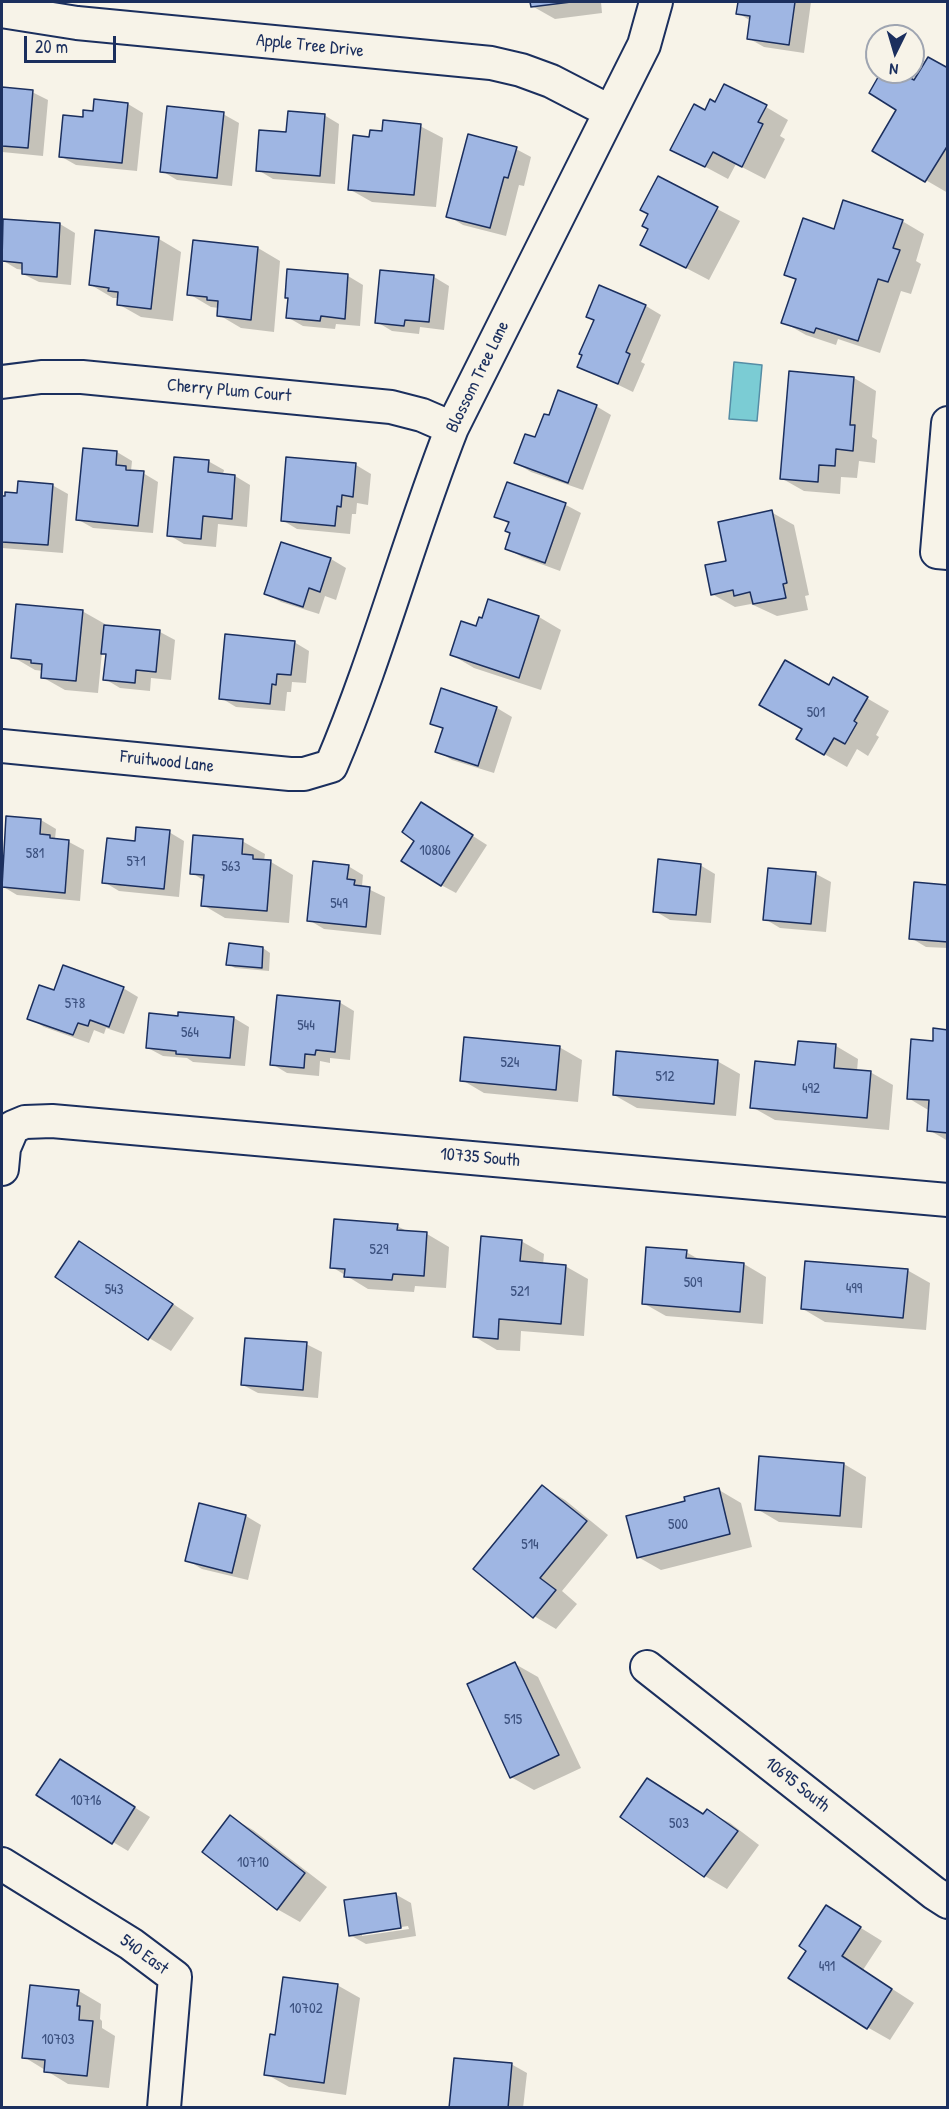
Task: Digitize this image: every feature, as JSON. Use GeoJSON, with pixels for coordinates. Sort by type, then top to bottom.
{"type":"FeatureCollection","features":[{"type":"Feature","properties":{"kind":"street","name":"Blossom Tree Lane"},"geometry":{"type":"LineString","coordinates":[[331,766],[348,726],[431,482],[452,428],[644,45],[656,2]]}},
{"type":"Feature","properties":{"kind":"street","name":"Apple Tree Drive"},"geometry":{"type":"LineString","coordinates":[[2,11],[77,23],[491,63],[521,70],[551,81],[609,111]]}},
{"type":"Feature","properties":{"kind":"street","name":"Cherry Plum Court"},"geometry":{"type":"LineString","coordinates":[[2,381],[41,377],[82,377],[391,407],[422,415],[452,428]]}},
{"type":"Feature","properties":{"kind":"street"},"geometry":{"type":"LineString","coordinates":[[942,552],[948,423]]}},
{"type":"Feature","properties":{"kind":"street","name":"Fruitwood Lane"},"geometry":{"type":"LineString","coordinates":[[2,746],[290,774],[311,772],[331,766]]}},
{"type":"Feature","properties":{"kind":"street","name":"10735 South"},"geometry":{"type":"LineString","coordinates":[[2,1169],[4,1148],[13,1127],[26,1122],[52,1121],[948,1200]]}},
{"type":"Feature","properties":{"kind":"street","name":"10695 South"},"geometry":{"type":"LineString","coordinates":[[647,1667],[948,1902]]}},
{"type":"Feature","properties":{"kind":"street","name":"540 East"},"geometry":{"type":"LineString","coordinates":[[2,1864],[131,1944],[175,1977],[164,2108]]}},
{"type":"Feature","properties":{"kind":"water"},"geometry":{"type":"Polygon","coordinates":[[[734,362],[762,365],[757,421],[729,419],[734,362]]]}},
{"type":"Feature","properties":{"kind":"building"},"geometry":{"type":"Polygon","coordinates":[[[530,2],[571,2],[531,7],[530,2]]]}},
{"type":"Feature","properties":{"kind":"building"},"geometry":{"type":"Polygon","coordinates":[[[738,2],[795,2],[789,45],[747,39],[750,16],[736,14],[738,2]]]}},
{"type":"Feature","properties":{"kind":"building"},"geometry":{"type":"Polygon","coordinates":[[[928,57],[948,68],[948,145],[925,182],[872,151],[896,110],[869,93],[874,84],[925,84],[925,62],[928,57]]]}},
{"type":"Feature","properties":{"kind":"building"},"geometry":{"type":"Polygon","coordinates":[[[724,84],[767,105],[758,122],[763,124],[742,167],[713,152],[705,167],[670,150],[694,104],[705,110],[710,99],[715,102],[724,84]]]}},
{"type":"Feature","properties":{"kind":"building"},"geometry":{"type":"Polygon","coordinates":[[[2,87],[33,90],[28,148],[2,146],[2,87]]]}},
{"type":"Feature","properties":{"kind":"building"},"geometry":{"type":"Polygon","coordinates":[[[94,99],[128,103],[122,163],[59,157],[63,115],[83,117],[83,110],[93,111],[94,99]]]}},
{"type":"Feature","properties":{"kind":"building"},"geometry":{"type":"Polygon","coordinates":[[[167,106],[224,112],[217,178],[160,172],[167,106]]]}},
{"type":"Feature","properties":{"kind":"building"},"geometry":{"type":"Polygon","coordinates":[[[288,111],[325,114],[320,176],[256,171],[259,130],[286,132],[288,111]]]}},
{"type":"Feature","properties":{"kind":"building"},"geometry":{"type":"Polygon","coordinates":[[[383,120],[421,124],[414,195],[348,190],[353,135],[369,137],[370,130],[382,131],[383,120]]]}},
{"type":"Feature","properties":{"kind":"building"},"geometry":{"type":"Polygon","coordinates":[[[468,134],[517,147],[508,178],[504,177],[490,228],[446,217],[468,134]]]}},
{"type":"Feature","properties":{"kind":"building"},"geometry":{"type":"Polygon","coordinates":[[[658,176],[718,207],[686,268],[640,245],[648,229],[642,226],[648,214],[640,210],[658,176]]]}},
{"type":"Feature","properties":{"kind":"building"},"geometry":{"type":"Polygon","coordinates":[[[843,200],[903,220],[893,248],[900,250],[888,282],[878,279],[858,341],[816,328],[814,333],[781,323],[796,279],[784,275],[803,218],[834,229],[843,200]]]}},
{"type":"Feature","properties":{"kind":"building"},"geometry":{"type":"Polygon","coordinates":[[[3,219],[60,223],[57,277],[22,274],[22,263],[2,261],[3,219]]]}},
{"type":"Feature","properties":{"kind":"building"},"geometry":{"type":"Polygon","coordinates":[[[95,230],[159,237],[151,309],[117,305],[118,292],[89,285],[95,230]]]}},
{"type":"Feature","properties":{"kind":"building"},"geometry":{"type":"Polygon","coordinates":[[[193,240],[258,247],[251,320],[217,316],[218,301],[207,300],[207,297],[187,295],[193,240]]]}},
{"type":"Feature","properties":{"kind":"building"},"geometry":{"type":"Polygon","coordinates":[[[287,269],[348,274],[345,319],[321,316],[320,321],[286,318],[287,269]]]}},
{"type":"Feature","properties":{"kind":"building"},"geometry":{"type":"Polygon","coordinates":[[[380,270],[434,275],[429,322],[405,320],[404,326],[375,323],[380,270]]]}},
{"type":"Feature","properties":{"kind":"building"},"geometry":{"type":"Polygon","coordinates":[[[599,285],[646,305],[626,352],[630,354],[618,384],[577,367],[582,355],[579,354],[594,320],[586,317],[599,285]]]}},
{"type":"Feature","properties":{"kind":"building"},"geometry":{"type":"Polygon","coordinates":[[[789,371],[854,377],[850,425],[855,425],[853,451],[836,449],[835,466],[819,465],[818,482],[780,479],[789,371]]]}},
{"type":"Feature","properties":{"kind":"building"},"geometry":{"type":"Polygon","coordinates":[[[558,390],[597,405],[568,483],[514,463],[525,434],[535,437],[544,414],[549,415],[558,390]]]}},
{"type":"Feature","properties":{"kind":"building"},"geometry":{"type":"Polygon","coordinates":[[[83,448],[117,451],[116,465],[126,466],[126,470],[144,471],[138,526],[76,520],[83,448]]]}},
{"type":"Feature","properties":{"kind":"building"},"geometry":{"type":"Polygon","coordinates":[[[174,457],[209,460],[208,472],[235,475],[232,519],[203,516],[201,539],[167,536],[174,457]]]}},
{"type":"Feature","properties":{"kind":"building"},"geometry":{"type":"Polygon","coordinates":[[[286,457],[356,463],[353,497],[342,495],[341,507],[337,506],[335,526],[281,521],[286,457]]]}},
{"type":"Feature","properties":{"kind":"building"},"geometry":{"type":"Polygon","coordinates":[[[18,481],[53,484],[48,545],[2,542],[2,496],[5,496],[5,492],[17,493],[18,481]]]}},
{"type":"Feature","properties":{"kind":"building"},"geometry":{"type":"Polygon","coordinates":[[[507,482],[566,503],[545,563],[505,549],[510,533],[505,531],[509,522],[494,517],[507,482]]]}},
{"type":"Feature","properties":{"kind":"building"},"geometry":{"type":"Polygon","coordinates":[[[772,510],[787,583],[783,584],[786,598],[753,604],[750,592],[734,596],[733,590],[711,595],[705,565],[726,561],[718,522],[772,510]]]}},
{"type":"Feature","properties":{"kind":"building"},"geometry":{"type":"Polygon","coordinates":[[[281,542],[331,558],[320,592],[309,588],[303,607],[264,594],[281,542]]]}},
{"type":"Feature","properties":{"kind":"building"},"geometry":{"type":"Polygon","coordinates":[[[488,599],[539,616],[519,678],[450,655],[461,621],[476,626],[479,617],[482,618],[488,599]]]}},
{"type":"Feature","properties":{"kind":"building"},"geometry":{"type":"Polygon","coordinates":[[[16,604],[83,610],[76,681],[41,678],[42,664],[31,663],[31,660],[11,658],[16,604]]]}},
{"type":"Feature","properties":{"kind":"building"},"geometry":{"type":"Polygon","coordinates":[[[104,625],[160,630],[156,672],[136,670],[135,683],[103,680],[106,654],[101,654],[104,625]]]}},
{"type":"Feature","properties":{"kind":"building"},"geometry":{"type":"Polygon","coordinates":[[[225,634],[295,641],[291,675],[277,674],[276,685],[272,684],[270,704],[219,699],[225,634]]]}},
{"type":"Feature","properties":{"kind":"building"},"geometry":{"type":"Polygon","coordinates":[[[785,660],[829,685],[833,677],[868,697],[854,721],[857,723],[845,744],[834,738],[824,755],[796,739],[802,729],[759,705],[785,660]]]}},
{"type":"Feature","properties":{"kind":"building"},"geometry":{"type":"Polygon","coordinates":[[[441,688],[497,707],[478,766],[435,752],[443,728],[430,724],[441,688]]]}},
{"type":"Feature","properties":{"kind":"building"},"geometry":{"type":"Polygon","coordinates":[[[421,802],[473,835],[441,886],[401,861],[414,841],[402,832],[421,802]]]}},
{"type":"Feature","properties":{"kind":"building"},"geometry":{"type":"Polygon","coordinates":[[[6,816],[41,819],[40,834],[50,835],[50,838],[69,840],[65,893],[2,887],[6,816]]]}},
{"type":"Feature","properties":{"kind":"building"},"geometry":{"type":"Polygon","coordinates":[[[136,827],[170,830],[164,889],[102,883],[107,838],[135,841],[136,827]]]}},
{"type":"Feature","properties":{"kind":"building"},"geometry":{"type":"Polygon","coordinates":[[[193,835],[243,839],[242,854],[253,855],[253,859],[271,860],[267,911],[201,906],[204,875],[190,874],[193,835]]]}},
{"type":"Feature","properties":{"kind":"building"},"geometry":{"type":"Polygon","coordinates":[[[658,859],[701,864],[696,915],[653,912],[658,859]]]}},
{"type":"Feature","properties":{"kind":"building"},"geometry":{"type":"Polygon","coordinates":[[[313,861],[349,865],[347,879],[355,880],[354,885],[370,887],[366,927],[307,921],[313,861]]]}},
{"type":"Feature","properties":{"kind":"building"},"geometry":{"type":"Polygon","coordinates":[[[768,868],[816,872],[811,924],[763,920],[768,868]]]}},
{"type":"Feature","properties":{"kind":"building"},"geometry":{"type":"Polygon","coordinates":[[[914,882],[948,885],[948,942],[909,939],[914,882]]]}},
{"type":"Feature","properties":{"kind":"building"},"geometry":{"type":"Polygon","coordinates":[[[229,943],[263,947],[262,968],[226,965],[229,943]]]}},
{"type":"Feature","properties":{"kind":"building"},"geometry":{"type":"Polygon","coordinates":[[[63,965],[124,987],[109,1027],[90,1020],[88,1026],[78,1023],[73,1035],[27,1019],[39,985],[54,990],[63,965]]]}},
{"type":"Feature","properties":{"kind":"building"},"geometry":{"type":"Polygon","coordinates":[[[277,995],[340,1001],[335,1052],[316,1050],[315,1055],[305,1054],[304,1068],[270,1065],[277,995]]]}},
{"type":"Feature","properties":{"kind":"building"},"geometry":{"type":"Polygon","coordinates":[[[178,1012],[234,1017],[230,1058],[176,1054],[176,1051],[146,1048],[149,1013],[178,1016],[178,1012]]]}},
{"type":"Feature","properties":{"kind":"building"},"geometry":{"type":"Polygon","coordinates":[[[933,1028],[948,1030],[948,1133],[927,1131],[929,1100],[907,1099],[911,1039],[933,1041],[933,1028]]]}},
{"type":"Feature","properties":{"kind":"building"},"geometry":{"type":"Polygon","coordinates":[[[464,1037],[560,1046],[556,1090],[460,1081],[464,1037]]]}},
{"type":"Feature","properties":{"kind":"building"},"geometry":{"type":"Polygon","coordinates":[[[798,1041],[836,1044],[834,1068],[871,1071],[867,1118],[750,1108],[755,1061],[795,1065],[798,1041]]]}},
{"type":"Feature","properties":{"kind":"building"},"geometry":{"type":"Polygon","coordinates":[[[616,1051],[718,1060],[714,1104],[613,1095],[616,1051]]]}},
{"type":"Feature","properties":{"kind":"building"},"geometry":{"type":"Polygon","coordinates":[[[334,1219],[398,1224],[397,1230],[427,1232],[424,1276],[393,1274],[392,1280],[344,1277],[345,1269],[330,1268],[334,1219]]]}},
{"type":"Feature","properties":{"kind":"building"},"geometry":{"type":"Polygon","coordinates":[[[481,1236],[522,1240],[520,1261],[566,1265],[561,1324],[499,1319],[498,1339],[473,1337],[481,1236]]]}},
{"type":"Feature","properties":{"kind":"building"},"geometry":{"type":"Polygon","coordinates":[[[79,1241],[173,1304],[148,1340],[55,1277],[79,1241]]]}},
{"type":"Feature","properties":{"kind":"building"},"geometry":{"type":"Polygon","coordinates":[[[646,1247],[687,1250],[686,1258],[744,1263],[740,1312],[642,1304],[646,1247]]]}},
{"type":"Feature","properties":{"kind":"building"},"geometry":{"type":"Polygon","coordinates":[[[805,1261],[908,1269],[903,1318],[801,1309],[805,1261]]]}},
{"type":"Feature","properties":{"kind":"building"},"geometry":{"type":"Polygon","coordinates":[[[245,1338],[307,1342],[303,1390],[241,1385],[245,1338]]]}},
{"type":"Feature","properties":{"kind":"building"},"geometry":{"type":"Polygon","coordinates":[[[759,1456],[844,1463],[840,1516],[755,1510],[759,1456]]]}},
{"type":"Feature","properties":{"kind":"building"},"geometry":{"type":"Polygon","coordinates":[[[542,1485],[587,1521],[540,1578],[556,1590],[533,1618],[473,1569],[542,1485]]]}},
{"type":"Feature","properties":{"kind":"building"},"geometry":{"type":"Polygon","coordinates":[[[719,1488],[730,1534],[637,1558],[626,1516],[685,1501],[684,1497],[719,1488]]]}},
{"type":"Feature","properties":{"kind":"building"},"geometry":{"type":"Polygon","coordinates":[[[199,1503],[246,1515],[232,1573],[185,1561],[199,1503]]]}},
{"type":"Feature","properties":{"kind":"building"},"geometry":{"type":"Polygon","coordinates":[[[515,1662],[559,1755],[510,1778],[467,1684],[515,1662]]]}},
{"type":"Feature","properties":{"kind":"building"},"geometry":{"type":"Polygon","coordinates":[[[60,1759],[135,1807],[112,1844],[36,1795],[60,1759]]]}},
{"type":"Feature","properties":{"kind":"building"},"geometry":{"type":"Polygon","coordinates":[[[647,1778],[703,1814],[707,1809],[738,1831],[704,1877],[620,1817],[647,1778]]]}},
{"type":"Feature","properties":{"kind":"building"},"geometry":{"type":"Polygon","coordinates":[[[230,1815],[305,1873],[277,1910],[202,1852],[230,1815]]]}},
{"type":"Feature","properties":{"kind":"building"},"geometry":{"type":"Polygon","coordinates":[[[396,1893],[401,1928],[349,1936],[344,1900],[396,1893]]]}},
{"type":"Feature","properties":{"kind":"building"},"geometry":{"type":"Polygon","coordinates":[[[826,1905],[861,1927],[842,1956],[892,1989],[867,2029],[788,1978],[806,1951],[799,1946],[826,1905]]]}},
{"type":"Feature","properties":{"kind":"building"},"geometry":{"type":"Polygon","coordinates":[[[283,1977],[338,1984],[324,2083],[264,2075],[270,2034],[275,2035],[283,1977]]]}},
{"type":"Feature","properties":{"kind":"building"},"geometry":{"type":"Polygon","coordinates":[[[30,1985],[79,1990],[77,2006],[80,2006],[79,2020],[93,2021],[87,2076],[44,2072],[45,2060],[22,2058],[30,1985]]]}},
{"type":"Feature","properties":{"kind":"building"},"geometry":{"type":"Polygon","coordinates":[[[454,2058],[512,2063],[508,2108],[449,2108],[454,2058]]]}}]}
